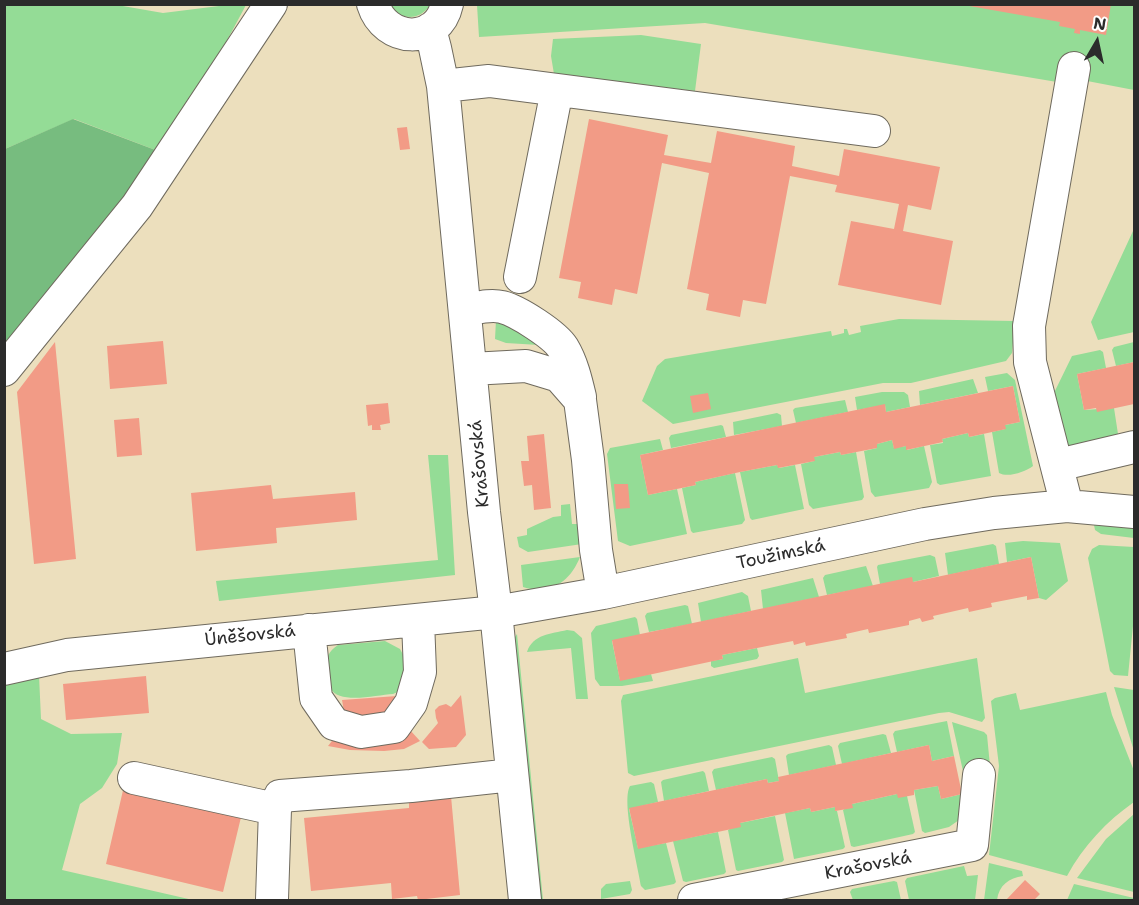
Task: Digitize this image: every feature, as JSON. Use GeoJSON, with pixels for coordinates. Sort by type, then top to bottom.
{"type":"FeatureCollection","features":[{"type":"Feature","properties":{"kind":"street"},"geometry":{"type":"LineString","coordinates":[[4,370],[137,206],[271,4]]}},
{"type":"Feature","properties":{"kind":"street"},"geometry":{"type":"LineString","coordinates":[[373,4],[380,20],[394,31],[412,35],[439,17]]}},
{"type":"Feature","properties":{"kind":"street","name":"Krašovská"},"geometry":{"type":"LineString","coordinates":[[439,17],[435,48],[442,86],[525,900]]}},
{"type":"Feature","properties":{"kind":"street"},"geometry":{"type":"LineString","coordinates":[[1067,506],[1029,362],[1029,326],[1074,68]]}},
{"type":"Feature","properties":{"kind":"street"},"geometry":{"type":"LineString","coordinates":[[442,86],[489,81],[874,131]]}},
{"type":"Feature","properties":{"kind":"street"},"geometry":{"type":"LineString","coordinates":[[520,277],[557,90]]}},
{"type":"Feature","properties":{"kind":"street"},"geometry":{"type":"LineString","coordinates":[[465,310],[489,306],[502,307],[516,313],[558,341],[571,364],[580,400],[596,550],[603,593]]}},
{"type":"Feature","properties":{"kind":"street"},"geometry":{"type":"LineString","coordinates":[[471,369],[526,366],[559,376],[580,400]]}},
{"type":"Feature","properties":{"kind":"street"},"geometry":{"type":"LineString","coordinates":[[1058,465],[1134,447]]}},
{"type":"Feature","properties":{"kind":"street","name":"Toužimská"},"geometry":{"type":"LineString","coordinates":[[496,612],[603,593],[925,524],[994,513],[1067,506],[1134,512]]}},
{"type":"Feature","properties":{"kind":"street","name":"Úněšovská"},"geometry":{"type":"LineString","coordinates":[[4,669],[67,656],[496,612]]}},
{"type":"Feature","properties":{"kind":"street"},"geometry":{"type":"LineString","coordinates":[[309,630],[316,698],[334,724],[361,732],[394,727],[411,704],[420,672],[417,621]]}},
{"type":"Feature","properties":{"kind":"street"},"geometry":{"type":"LineString","coordinates":[[272,899],[274,809],[280,796],[411,786],[512,775]]}},
{"type":"Feature","properties":{"kind":"street","name":"Krašovská"},"geometry":{"type":"LineString","coordinates":[[693,900],[972,845],[979,775]]}},
{"type":"Feature","properties":{"kind":"street"},"geometry":{"type":"LineString","coordinates":[[134,778],[274,809]]}},
{"type":"Feature","properties":{"kind":"green space"},"geometry":{"type":"Polygon","coordinates":[[[4,5],[117,5],[163,13],[227,5],[246,5],[166,154],[74,119],[5,149],[4,5]]]}},
{"type":"Feature","properties":{"kind":"green space"},"geometry":{"type":"Polygon","coordinates":[[[390,5],[430,5],[421,14],[410,17],[399,14],[390,5]]]}},
{"type":"Feature","properties":{"kind":"green space"},"geometry":{"type":"Polygon","coordinates":[[[477,5],[1134,5],[1134,90],[1082,80],[1057,82],[705,23],[479,37],[477,5]]]}},
{"type":"Feature","properties":{"kind":"green space"},"geometry":{"type":"Polygon","coordinates":[[[641,35],[701,44],[695,91],[554,74],[551,56],[553,39],[641,35]]]}},
{"type":"Feature","properties":{"kind":"green space"},"geometry":{"type":"Polygon","coordinates":[[[73,119],[166,154],[5,359],[5,149],[73,119]]]}},
{"type":"Feature","properties":{"kind":"green space"},"geometry":{"type":"Polygon","coordinates":[[[1134,223],[1134,332],[1098,340],[1091,322],[1133,231],[1134,223]]]}},
{"type":"Feature","properties":{"kind":"green space"},"geometry":{"type":"Polygon","coordinates":[[[899,319],[1015,321],[1012,353],[1006,361],[911,383],[883,383],[673,424],[642,401],[657,366],[665,359],[831,331],[832,336],[844,333],[844,329],[847,329],[849,335],[861,332],[860,326],[899,319]]]}},
{"type":"Feature","properties":{"kind":"green space"},"geometry":{"type":"Polygon","coordinates":[[[496,320],[502,321],[539,345],[506,343],[495,339],[496,320]]]}},
{"type":"Feature","properties":{"kind":"green space"},"geometry":{"type":"Polygon","coordinates":[[[1134,342],[1134,362],[1116,366],[1112,350],[1114,347],[1134,342]]]}},
{"type":"Feature","properties":{"kind":"green space"},"geometry":{"type":"Polygon","coordinates":[[[1100,350],[1103,352],[1106,368],[1077,374],[1084,410],[1114,408],[1117,437],[1064,445],[1053,395],[1072,356],[1100,350]]]}},
{"type":"Feature","properties":{"kind":"green space"},"geometry":{"type":"Polygon","coordinates":[[[1007,373],[1015,380],[1033,466],[1012,475],[999,473],[992,432],[1005,429],[1005,425],[1020,422],[1013,386],[988,391],[985,377],[1007,373]]]}},
{"type":"Feature","properties":{"kind":"green space"},"geometry":{"type":"Polygon","coordinates":[[[973,379],[978,393],[920,405],[919,391],[973,379]]]}},
{"type":"Feature","properties":{"kind":"green space"},"geometry":{"type":"Polygon","coordinates":[[[882,392],[904,392],[908,395],[910,407],[886,412],[885,405],[857,410],[855,397],[882,392]]]}},
{"type":"Feature","properties":{"kind":"green space"},"geometry":{"type":"Polygon","coordinates":[[[845,400],[848,412],[796,423],[793,410],[795,408],[845,400]]]}},
{"type":"Feature","properties":{"kind":"green space"},"geometry":{"type":"Polygon","coordinates":[[[777,413],[781,415],[782,426],[734,435],[733,422],[777,413]]]}},
{"type":"Feature","properties":{"kind":"green space"},"geometry":{"type":"Polygon","coordinates":[[[721,425],[726,437],[671,448],[669,438],[671,435],[721,425]]]}},
{"type":"Feature","properties":{"kind":"green space"},"geometry":{"type":"Polygon","coordinates":[[[968,433],[969,437],[984,434],[991,476],[940,485],[937,483],[930,445],[943,443],[942,439],[968,433]]]}},
{"type":"Feature","properties":{"kind":"green space"},"geometry":{"type":"Polygon","coordinates":[[[660,439],[663,450],[640,455],[648,495],[677,489],[687,534],[630,546],[618,541],[607,454],[610,448],[660,439]]]}},
{"type":"Feature","properties":{"kind":"green space"},"geometry":{"type":"Polygon","coordinates":[[[892,440],[894,448],[906,446],[907,450],[924,446],[932,482],[929,488],[875,497],[871,492],[864,451],[877,448],[877,444],[892,440]]]}},
{"type":"Feature","properties":{"kind":"green space"},"geometry":{"type":"Polygon","coordinates":[[[840,452],[841,455],[856,452],[864,497],[862,500],[813,509],[809,505],[801,464],[814,461],[814,457],[840,452]]]}},
{"type":"Feature","properties":{"kind":"green space"},"geometry":{"type":"Polygon","coordinates":[[[428,455],[448,455],[455,575],[219,601],[216,581],[438,560],[428,455]]]}},
{"type":"Feature","properties":{"kind":"green space"},"geometry":{"type":"Polygon","coordinates":[[[777,465],[779,468],[795,465],[804,509],[752,520],[740,472],[777,465]]]}},
{"type":"Feature","properties":{"kind":"green space"},"geometry":{"type":"Polygon","coordinates":[[[735,473],[745,520],[742,524],[693,533],[682,488],[696,485],[695,482],[735,473]]]}},
{"type":"Feature","properties":{"kind":"green space"},"geometry":{"type":"Polygon","coordinates":[[[570,504],[572,524],[581,524],[582,544],[528,552],[519,547],[517,537],[527,535],[527,529],[553,517],[561,516],[561,505],[570,504]]]}},
{"type":"Feature","properties":{"kind":"green space"},"geometry":{"type":"Polygon","coordinates":[[[1094,525],[1134,527],[1134,538],[1101,534],[1095,530],[1094,525]]]}},
{"type":"Feature","properties":{"kind":"green space"},"geometry":{"type":"Polygon","coordinates":[[[1023,541],[1060,543],[1068,581],[1046,600],[1039,598],[1031,557],[1007,562],[1005,543],[1023,541]]]}},
{"type":"Feature","properties":{"kind":"green space"},"geometry":{"type":"Polygon","coordinates":[[[993,544],[996,546],[999,564],[948,575],[945,553],[993,544]]]}},
{"type":"Feature","properties":{"kind":"green space"},"geometry":{"type":"Polygon","coordinates":[[[1099,545],[1134,547],[1134,616],[1128,676],[1114,675],[1110,671],[1088,558],[1092,549],[1099,545]]]}},
{"type":"Feature","properties":{"kind":"green space"},"geometry":{"type":"Polygon","coordinates":[[[930,555],[935,557],[939,576],[913,582],[880,584],[878,565],[930,555]]]}},
{"type":"Feature","properties":{"kind":"green space"},"geometry":{"type":"Polygon","coordinates":[[[580,557],[571,574],[558,585],[542,590],[523,587],[521,565],[580,557]]]}},
{"type":"Feature","properties":{"kind":"green space"},"geometry":{"type":"Polygon","coordinates":[[[866,566],[873,586],[827,595],[823,578],[825,575],[866,566]]]}},
{"type":"Feature","properties":{"kind":"green space"},"geometry":{"type":"Polygon","coordinates":[[[813,578],[819,597],[763,609],[761,590],[813,578]]]}},
{"type":"Feature","properties":{"kind":"green space"},"geometry":{"type":"Polygon","coordinates":[[[742,592],[748,596],[751,611],[701,622],[698,603],[742,592]]]}},
{"type":"Feature","properties":{"kind":"green space"},"geometry":{"type":"Polygon","coordinates":[[[688,606],[692,624],[649,632],[645,616],[647,613],[688,606]]]}},
{"type":"Feature","properties":{"kind":"green space"},"geometry":{"type":"Polygon","coordinates":[[[635,617],[640,635],[612,641],[620,680],[651,674],[653,681],[622,686],[600,686],[595,679],[591,633],[596,626],[635,617]]]}},
{"type":"Feature","properties":{"kind":"green space"},"geometry":{"type":"Polygon","coordinates":[[[567,630],[574,631],[582,638],[588,699],[576,699],[571,648],[527,652],[538,638],[567,630]]]}},
{"type":"Feature","properties":{"kind":"green space"},"geometry":{"type":"Polygon","coordinates":[[[517,634],[543,900],[538,900],[512,642],[517,634]]]}},
{"type":"Feature","properties":{"kind":"green space"},"geometry":{"type":"Polygon","coordinates":[[[385,641],[400,649],[407,662],[400,691],[393,694],[358,698],[349,698],[335,693],[329,686],[327,678],[327,658],[332,650],[338,645],[385,641]]]}},
{"type":"Feature","properties":{"kind":"green space"},"geometry":{"type":"Polygon","coordinates":[[[757,648],[759,656],[757,659],[714,668],[711,666],[711,661],[723,659],[722,655],[757,648]]]}},
{"type":"Feature","properties":{"kind":"green space"},"geometry":{"type":"Polygon","coordinates":[[[798,658],[805,693],[977,658],[985,718],[982,722],[949,712],[939,713],[634,776],[628,773],[621,701],[623,695],[798,658]]]}},
{"type":"Feature","properties":{"kind":"green space"},"geometry":{"type":"Polygon","coordinates":[[[39,675],[41,719],[71,734],[122,733],[117,764],[102,788],[80,804],[62,870],[193,900],[5,900],[4,683],[39,675]]]}},
{"type":"Feature","properties":{"kind":"green space"},"geometry":{"type":"Polygon","coordinates":[[[1114,687],[1134,690],[1134,751],[1114,687]]]}},
{"type":"Feature","properties":{"kind":"green space"},"geometry":{"type":"Polygon","coordinates":[[[1106,692],[1112,715],[1134,771],[1134,802],[1096,835],[1080,854],[1067,876],[989,855],[999,766],[991,701],[1016,693],[1020,710],[1106,692]]]}},
{"type":"Feature","properties":{"kind":"green space"},"geometry":{"type":"Polygon","coordinates":[[[947,721],[954,756],[932,761],[929,745],[897,752],[893,734],[895,731],[947,721]]]}},
{"type":"Feature","properties":{"kind":"green space"},"geometry":{"type":"Polygon","coordinates":[[[952,722],[987,735],[990,766],[963,771],[952,722]]]}},
{"type":"Feature","properties":{"kind":"green space"},"geometry":{"type":"Polygon","coordinates":[[[886,735],[891,753],[842,764],[838,746],[840,743],[886,735]]]}},
{"type":"Feature","properties":{"kind":"green space"},"geometry":{"type":"Polygon","coordinates":[[[829,745],[832,747],[836,765],[789,775],[786,756],[788,754],[829,745]]]}},
{"type":"Feature","properties":{"kind":"green space"},"geometry":{"type":"Polygon","coordinates":[[[772,757],[775,759],[779,781],[768,783],[767,779],[716,790],[712,772],[714,769],[772,757]]]}},
{"type":"Feature","properties":{"kind":"green space"},"geometry":{"type":"Polygon","coordinates":[[[703,771],[709,791],[664,801],[661,782],[663,780],[703,771]]]}},
{"type":"Feature","properties":{"kind":"green space"},"geometry":{"type":"Polygon","coordinates":[[[651,782],[654,784],[658,802],[629,809],[638,848],[666,843],[676,882],[645,890],[641,886],[631,834],[628,805],[628,794],[630,786],[651,782]]]}},
{"type":"Feature","properties":{"kind":"green space"},"geometry":{"type":"Polygon","coordinates":[[[938,786],[941,799],[962,794],[959,820],[949,827],[925,833],[922,831],[914,790],[938,786]]]}},
{"type":"Feature","properties":{"kind":"green space"},"geometry":{"type":"Polygon","coordinates":[[[897,794],[907,796],[915,832],[851,846],[843,810],[852,804],[897,794]]]}},
{"type":"Feature","properties":{"kind":"green space"},"geometry":{"type":"Polygon","coordinates":[[[835,807],[845,847],[794,859],[785,813],[810,808],[811,812],[835,807]]]}},
{"type":"Feature","properties":{"kind":"green space"},"geometry":{"type":"Polygon","coordinates":[[[1134,814],[1134,892],[1077,878],[1106,839],[1134,814]]]}},
{"type":"Feature","properties":{"kind":"green space"},"geometry":{"type":"Polygon","coordinates":[[[775,816],[784,860],[736,870],[728,830],[740,823],[775,816]]]}},
{"type":"Feature","properties":{"kind":"green space"},"geometry":{"type":"Polygon","coordinates":[[[718,832],[726,872],[683,881],[673,841],[718,832]]]}},
{"type":"Feature","properties":{"kind":"green space"},"geometry":{"type":"Polygon","coordinates":[[[989,863],[1022,871],[1023,876],[1013,878],[1002,886],[997,900],[984,900],[989,863]]]}},
{"type":"Feature","properties":{"kind":"green space"},"geometry":{"type":"Polygon","coordinates":[[[964,866],[967,876],[978,875],[975,900],[909,900],[905,881],[907,878],[964,866]]]}},
{"type":"Feature","properties":{"kind":"green space"},"geometry":{"type":"Polygon","coordinates":[[[630,881],[632,890],[630,894],[601,899],[601,889],[606,884],[630,881]]]}},
{"type":"Feature","properties":{"kind":"green space"},"geometry":{"type":"Polygon","coordinates":[[[897,882],[901,900],[853,900],[850,892],[852,889],[897,882]]]}},
{"type":"Feature","properties":{"kind":"green space"},"geometry":{"type":"Polygon","coordinates":[[[1074,884],[1134,898],[1134,900],[1067,900],[1074,884]]]}},
{"type":"Feature","properties":{"kind":"building"},"geometry":{"type":"Polygon","coordinates":[[[958,4],[1111,4],[1106,35],[1080,30],[1080,34],[1074,33],[1075,29],[1059,26],[1060,22],[958,4]]]}},
{"type":"Feature","properties":{"kind":"building"},"geometry":{"type":"Polygon","coordinates":[[[589,119],[668,135],[664,155],[711,163],[717,131],[795,146],[792,166],[839,176],[844,149],[940,167],[931,210],[908,205],[903,231],[953,241],[941,305],[838,285],[851,221],[894,229],[899,204],[835,192],[837,185],[790,176],[766,304],[743,300],[740,317],[706,310],[709,294],[687,289],[709,173],[662,163],[637,294],[615,289],[612,305],[578,298],[581,282],[559,278],[589,119]]]}},
{"type":"Feature","properties":{"kind":"building"},"geometry":{"type":"Polygon","coordinates":[[[407,127],[410,149],[400,150],[397,128],[407,127]]]}},
{"type":"Feature","properties":{"kind":"building"},"geometry":{"type":"Polygon","coordinates":[[[163,341],[167,384],[110,389],[107,346],[163,341]]]}},
{"type":"Feature","properties":{"kind":"building"},"geometry":{"type":"Polygon","coordinates":[[[55,342],[76,559],[34,564],[17,392],[55,342]]]}},
{"type":"Feature","properties":{"kind":"building"},"geometry":{"type":"Polygon","coordinates":[[[1134,362],[1134,404],[1097,412],[1096,408],[1084,410],[1077,374],[1134,362]]]}},
{"type":"Feature","properties":{"kind":"building"},"geometry":{"type":"Polygon","coordinates":[[[1013,386],[1020,422],[1005,425],[1006,429],[969,437],[968,433],[942,439],[943,442],[906,450],[906,446],[894,449],[892,440],[877,444],[877,448],[841,455],[840,452],[814,457],[815,461],[778,468],[777,465],[740,472],[695,482],[696,485],[648,495],[640,455],[885,404],[886,412],[1013,386]]]}},
{"type":"Feature","properties":{"kind":"building"},"geometry":{"type":"Polygon","coordinates":[[[708,393],[711,409],[693,413],[690,396],[708,393]]]}},
{"type":"Feature","properties":{"kind":"building"},"geometry":{"type":"Polygon","coordinates":[[[388,403],[390,423],[380,425],[381,430],[372,430],[372,425],[368,426],[366,405],[388,403]]]}},
{"type":"Feature","properties":{"kind":"building"},"geometry":{"type":"Polygon","coordinates":[[[139,418],[142,455],[117,457],[114,420],[139,418]]]}},
{"type":"Feature","properties":{"kind":"building"},"geometry":{"type":"Polygon","coordinates":[[[544,434],[551,508],[534,510],[532,485],[524,486],[521,461],[529,461],[527,436],[544,434]]]}},
{"type":"Feature","properties":{"kind":"building"},"geometry":{"type":"Polygon","coordinates":[[[614,484],[628,484],[630,508],[616,509],[614,484]]]}},
{"type":"Feature","properties":{"kind":"building"},"geometry":{"type":"Polygon","coordinates":[[[271,485],[273,499],[355,492],[357,520],[276,528],[277,543],[196,551],[191,493],[271,485]]]}},
{"type":"Feature","properties":{"kind":"building"},"geometry":{"type":"Polygon","coordinates":[[[1031,557],[1039,598],[1027,600],[1027,596],[991,603],[992,607],[969,612],[968,608],[933,616],[934,619],[922,622],[920,618],[909,621],[909,625],[869,633],[868,629],[846,634],[847,638],[806,646],[805,642],[794,645],[793,641],[767,646],[722,655],[723,659],[620,681],[612,640],[912,577],[913,582],[1031,557]]]}},
{"type":"Feature","properties":{"kind":"building"},"geometry":{"type":"Polygon","coordinates":[[[146,676],[149,713],[66,720],[63,684],[146,676]]]}},
{"type":"Feature","properties":{"kind":"building"},"geometry":{"type":"Polygon","coordinates":[[[461,695],[466,735],[456,747],[429,749],[422,742],[438,723],[435,710],[446,704],[451,707],[461,695]]]}},
{"type":"Feature","properties":{"kind":"building"},"geometry":{"type":"Polygon","coordinates":[[[397,696],[399,718],[420,741],[404,749],[384,751],[350,750],[328,746],[346,723],[342,700],[397,696]]]}},
{"type":"Feature","properties":{"kind":"building"},"geometry":{"type":"Polygon","coordinates":[[[929,745],[932,761],[954,756],[962,794],[941,799],[938,786],[914,790],[914,795],[898,798],[897,794],[852,804],[853,808],[835,811],[835,807],[811,812],[810,808],[740,823],[741,827],[638,849],[629,808],[767,779],[768,783],[779,781],[778,777],[929,745]]]}},
{"type":"Feature","properties":{"kind":"building"},"geometry":{"type":"Polygon","coordinates":[[[124,786],[242,813],[223,892],[106,864],[124,786]]]}},
{"type":"Feature","properties":{"kind":"building"},"geometry":{"type":"Polygon","coordinates":[[[451,796],[460,895],[418,900],[417,896],[392,899],[391,883],[311,891],[304,818],[409,808],[409,800],[451,796]]]}},
{"type":"Feature","properties":{"kind":"building"},"geometry":{"type":"Polygon","coordinates":[[[1025,880],[1040,894],[1034,900],[1006,900],[1025,880]]]}}]}
